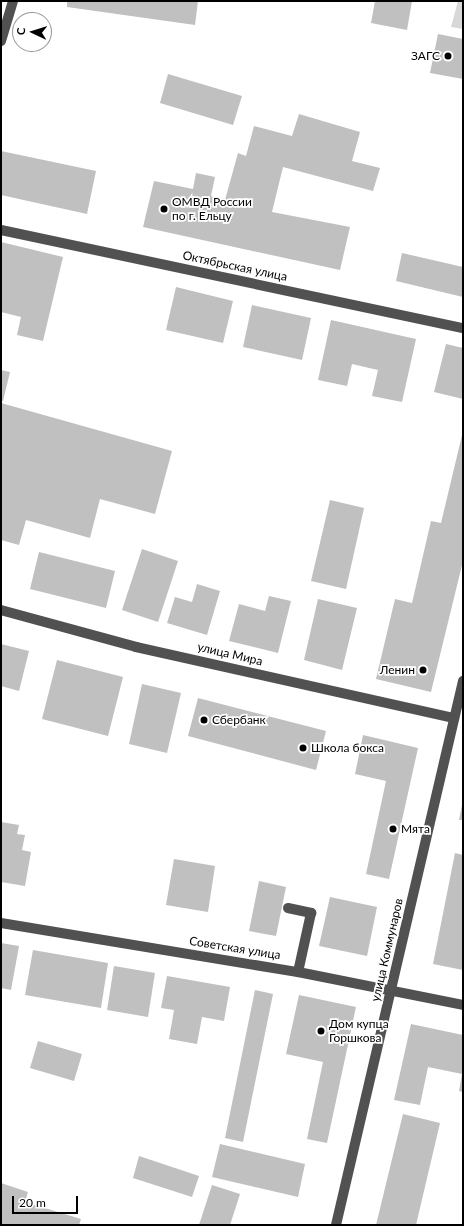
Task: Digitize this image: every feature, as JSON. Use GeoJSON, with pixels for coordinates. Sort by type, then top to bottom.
{"type":"FeatureCollection","features":[{"type":"Feature","properties":{"kind":"street"},"geometry":{"type":"LineString","coordinates":[[1,41],[13,1]]}},
{"type":"Feature","properties":{"kind":"street","name":"Октябрьская улица"},"geometry":{"type":"LineString","coordinates":[[1,230],[463,328]]}},
{"type":"Feature","properties":{"kind":"street","name":"улица Мира"},"geometry":{"type":"LineString","coordinates":[[1,610],[136,647],[454,718]]}},
{"type":"Feature","properties":{"kind":"street","name":"улица Коммунаров"},"geometry":{"type":"LineString","coordinates":[[336,1225],[463,681]]}},
{"type":"Feature","properties":{"kind":"street"},"geometry":{"type":"LineString","coordinates":[[288,908],[311,913],[298,972]]}},
{"type":"Feature","properties":{"kind":"street","name":"Советская улица"},"geometry":{"type":"LineString","coordinates":[[1,923],[298,972],[463,1005]]}},
{"type":"Feature","properties":{"kind":"shaded area"},"geometry":{"type":"Polygon","coordinates":[[[458,1],[463,1],[463,29],[451,27],[458,1]]]}},
{"type":"Feature","properties":{"kind":"building"},"geometry":{"type":"Polygon","coordinates":[[[67,1],[198,1],[195,25],[67,7],[67,1]]]}},
{"type":"Feature","properties":{"kind":"building"},"geometry":{"type":"Polygon","coordinates":[[[375,1],[412,1],[407,30],[371,23],[375,1]]]}},
{"type":"Feature","properties":{"kind":"building","name":"ЗАГС"},"geometry":{"type":"Polygon","coordinates":[[[438,34],[463,39],[463,79],[430,73],[438,34]]]}},
{"type":"Feature","properties":{"kind":"building"},"geometry":{"type":"Polygon","coordinates":[[[168,74],[242,96],[233,125],[160,103],[168,74]]]}},
{"type":"Feature","properties":{"kind":"building"},"geometry":{"type":"Polygon","coordinates":[[[299,114],[360,132],[352,161],[380,168],[373,191],[283,167],[272,212],[350,227],[340,270],[143,227],[154,181],[193,189],[196,173],[215,177],[211,196],[225,200],[238,153],[246,156],[254,126],[292,136],[299,114]]]}},
{"type":"Feature","properties":{"kind":"building"},"geometry":{"type":"Polygon","coordinates":[[[1,151],[96,171],[87,214],[1,195],[1,151]]]}},
{"type":"Feature","properties":{"kind":"building"},"geometry":{"type":"Polygon","coordinates":[[[1,242],[63,257],[43,341],[17,335],[21,317],[1,312],[1,242]]]}},
{"type":"Feature","properties":{"kind":"building"},"geometry":{"type":"Polygon","coordinates":[[[402,253],[463,267],[463,297],[396,281],[402,253]]]}},
{"type":"Feature","properties":{"kind":"building"},"geometry":{"type":"Polygon","coordinates":[[[176,287],[233,301],[223,343],[166,330],[176,287]]]}},
{"type":"Feature","properties":{"kind":"building"},"geometry":{"type":"Polygon","coordinates":[[[252,305],[311,318],[302,360],[243,347],[252,305]]]}},
{"type":"Feature","properties":{"kind":"building"},"geometry":{"type":"Polygon","coordinates":[[[331,320],[416,339],[402,402],[372,396],[378,370],[352,364],[347,386],[318,380],[331,320]]]}},
{"type":"Feature","properties":{"kind":"building"},"geometry":{"type":"Polygon","coordinates":[[[446,344],[463,348],[463,399],[434,392],[446,344]]]}},
{"type":"Feature","properties":{"kind":"building"},"geometry":{"type":"Polygon","coordinates":[[[1,370],[10,372],[3,401],[1,401],[1,370]]]}},
{"type":"Feature","properties":{"kind":"building"},"geometry":{"type":"Polygon","coordinates":[[[1,403],[172,451],[155,514],[100,499],[90,538],[26,520],[19,545],[1,540],[1,403]]]}},
{"type":"Feature","properties":{"kind":"building"},"geometry":{"type":"Polygon","coordinates":[[[463,431],[463,561],[431,692],[376,679],[395,599],[412,603],[431,521],[441,523],[463,431]]]}},
{"type":"Feature","properties":{"kind":"building"},"geometry":{"type":"Polygon","coordinates":[[[330,500],[364,508],[346,589],[311,581],[330,500]]]}},
{"type":"Feature","properties":{"kind":"building"},"geometry":{"type":"Polygon","coordinates":[[[142,549],[178,561],[158,622],[122,610],[142,549]]]}},
{"type":"Feature","properties":{"kind":"building"},"geometry":{"type":"Polygon","coordinates":[[[39,552],[115,571],[106,608],[30,589],[39,552]]]}},
{"type":"Feature","properties":{"kind":"building"},"geometry":{"type":"Polygon","coordinates":[[[197,584],[220,591],[207,635],[167,623],[175,597],[192,602],[197,584]]]}},
{"type":"Feature","properties":{"kind":"building"},"geometry":{"type":"Polygon","coordinates":[[[269,596],[291,601],[278,653],[229,641],[239,604],[265,611],[269,596]]]}},
{"type":"Feature","properties":{"kind":"building"},"geometry":{"type":"Polygon","coordinates":[[[318,599],[357,608],[342,670],[304,660],[318,599]]]}},
{"type":"Feature","properties":{"kind":"building"},"geometry":{"type":"Polygon","coordinates":[[[1,644],[29,651],[19,691],[1,686],[1,644]]]}},
{"type":"Feature","properties":{"kind":"building"},"geometry":{"type":"Polygon","coordinates":[[[57,660],[123,677],[108,736],[42,719],[57,660]]]}},
{"type":"Feature","properties":{"kind":"building"},"geometry":{"type":"Polygon","coordinates":[[[142,684],[181,693],[167,753],[129,744],[142,684]]]}},
{"type":"Feature","properties":{"kind":"building"},"geometry":{"type":"Polygon","coordinates":[[[198,698],[326,731],[316,770],[188,736],[198,698]]]}},
{"type":"Feature","properties":{"kind":"building"},"geometry":{"type":"Polygon","coordinates":[[[363,735],[418,748],[389,879],[366,874],[386,781],[355,774],[363,735]]]}},
{"type":"Feature","properties":{"kind":"building"},"geometry":{"type":"Polygon","coordinates":[[[462,805],[463,820],[459,820],[462,805]]]}},
{"type":"Feature","properties":{"kind":"building"},"geometry":{"type":"Polygon","coordinates":[[[1,822],[19,825],[17,834],[25,835],[22,850],[31,852],[25,886],[1,882],[1,822]]]}},
{"type":"Feature","properties":{"kind":"building"},"geometry":{"type":"Polygon","coordinates":[[[455,853],[463,855],[463,970],[433,964],[455,853]]]}},
{"type":"Feature","properties":{"kind":"building"},"geometry":{"type":"Polygon","coordinates":[[[174,859],[215,866],[208,912],[166,905],[174,859]]]}},
{"type":"Feature","properties":{"kind":"building"},"geometry":{"type":"Polygon","coordinates":[[[259,881],[286,887],[276,936],[249,931],[259,881]]]}},
{"type":"Feature","properties":{"kind":"building"},"geometry":{"type":"Polygon","coordinates":[[[330,897],[377,907],[367,956],[319,946],[330,897]]]}},
{"type":"Feature","properties":{"kind":"building"},"geometry":{"type":"Polygon","coordinates":[[[1,943],[19,946],[11,990],[1,988],[1,943]]]}},
{"type":"Feature","properties":{"kind":"building"},"geometry":{"type":"Polygon","coordinates":[[[33,950],[108,963],[101,1008],[25,995],[33,950]]]}},
{"type":"Feature","properties":{"kind":"building"},"geometry":{"type":"Polygon","coordinates":[[[114,966],[155,973],[148,1017],[107,1010],[114,966]]]}},
{"type":"Feature","properties":{"kind":"building"},"geometry":{"type":"Polygon","coordinates":[[[167,976],[230,987],[224,1021],[202,1017],[197,1044],[169,1039],[174,1010],[161,1008],[167,976]]]}},
{"type":"Feature","properties":{"kind":"building"},"geometry":{"type":"Polygon","coordinates":[[[255,990],[273,994],[243,1142],[225,1138],[255,990]]]}},
{"type":"Feature","properties":{"kind":"building","name":"Дом купца Горшкова"},"geometry":{"type":"Polygon","coordinates":[[[299,995],[356,1007],[327,1143],[307,1139],[323,1062],[286,1054],[299,995]]]}},
{"type":"Feature","properties":{"kind":"building"},"geometry":{"type":"Polygon","coordinates":[[[411,1024],[463,1035],[463,1092],[459,1091],[462,1074],[428,1067],[420,1105],[394,1100],[411,1024]]]}},
{"type":"Feature","properties":{"kind":"building"},"geometry":{"type":"Polygon","coordinates":[[[38,1041],[82,1054],[74,1081],[30,1068],[38,1041]]]}},
{"type":"Feature","properties":{"kind":"building"},"geometry":{"type":"Polygon","coordinates":[[[403,1114],[440,1123],[416,1225],[376,1225],[403,1114]]]}},
{"type":"Feature","properties":{"kind":"building"},"geometry":{"type":"Polygon","coordinates":[[[220,1144],[305,1164],[298,1197],[212,1177],[220,1144]]]}},
{"type":"Feature","properties":{"kind":"building"},"geometry":{"type":"Polygon","coordinates":[[[139,1156],[199,1176],[192,1197],[133,1178],[139,1156]]]}},
{"type":"Feature","properties":{"kind":"building"},"geometry":{"type":"Polygon","coordinates":[[[1,1183],[28,1192],[25,1202],[81,1219],[79,1225],[1,1225],[1,1183]]]}},
{"type":"Feature","properties":{"kind":"building"},"geometry":{"type":"Polygon","coordinates":[[[212,1185],[240,1194],[230,1225],[199,1225],[212,1185]]]}},
{"type":"Feature","properties":{"kind":"place","name":"ЗАГС"},"geometry":{"type":"Point","coordinates":[448,56]}},
{"type":"Feature","properties":{"kind":"place","name":"ОМВД России по г. Ельцу"},"geometry":{"type":"Point","coordinates":[164,209]}},
{"type":"Feature","properties":{"kind":"place","name":"Ленин"},"geometry":{"type":"Point","coordinates":[423,670]}},
{"type":"Feature","properties":{"kind":"place","name":"Сбербанк"},"geometry":{"type":"Point","coordinates":[204,720]}},
{"type":"Feature","properties":{"kind":"place","name":"Школа бокса"},"geometry":{"type":"Point","coordinates":[303,748]}},
{"type":"Feature","properties":{"kind":"place","name":"Мята"},"geometry":{"type":"Point","coordinates":[393,829]}},
{"type":"Feature","properties":{"kind":"place","name":"Дом купца Горшкова"},"geometry":{"type":"Point","coordinates":[321,1031]}}]}
